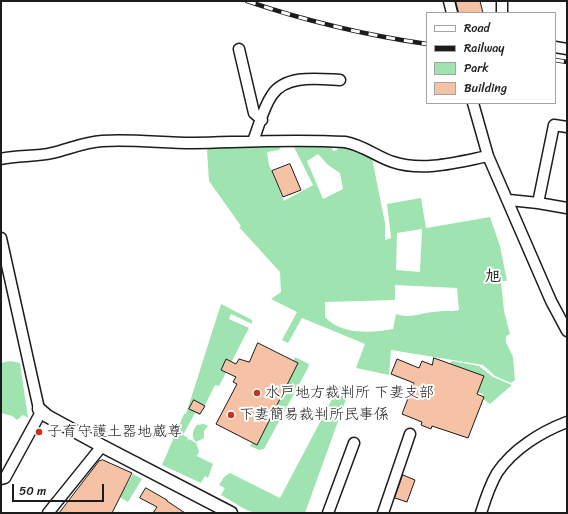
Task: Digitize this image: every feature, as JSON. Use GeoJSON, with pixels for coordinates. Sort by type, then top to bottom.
{"type":"FeatureCollection","features":[{"type":"Feature","properties":{"kind":"street"},"geometry":{"type":"LineString","coordinates":[[449,1],[452,12]]}},
{"type":"Feature","properties":{"kind":"street"},"geometry":{"type":"LineString","coordinates":[[502,1],[502,12]]}},
{"type":"Feature","properties":{"kind":"street"},"geometry":{"type":"LineString","coordinates":[[556,47],[567,49]]}},
{"type":"Feature","properties":{"kind":"street"},"geometry":{"type":"LineString","coordinates":[[239,49],[254,113],[262,120]]}},
{"type":"Feature","properties":{"kind":"street"},"geometry":{"type":"LineString","coordinates":[[253,141],[271,96],[281,86],[304,79],[340,80]]}},
{"type":"Feature","properties":{"kind":"street"},"geometry":{"type":"LineString","coordinates":[[473,104],[488,156],[551,301],[567,331]]}},
{"type":"Feature","properties":{"kind":"street"},"geometry":{"type":"LineString","coordinates":[[538,203],[554,125],[567,127]]}},
{"type":"Feature","properties":{"kind":"street"},"geometry":{"type":"LineString","coordinates":[[1,159],[21,155],[52,153],[100,141],[184,143],[253,141],[345,142],[353,143],[384,159],[412,166],[447,163],[488,156]]}},
{"type":"Feature","properties":{"kind":"street"},"geometry":{"type":"LineString","coordinates":[[508,200],[567,208]]}},
{"type":"Feature","properties":{"kind":"street"},"geometry":{"type":"LineString","coordinates":[[1,238],[40,411],[4,478],[1,479]]}},
{"type":"Feature","properties":{"kind":"street"},"geometry":{"type":"LineString","coordinates":[[40,411],[102,446],[231,513]]}},
{"type":"Feature","properties":{"kind":"street"},"geometry":{"type":"LineString","coordinates":[[481,513],[492,483],[498,472],[507,462],[541,433],[567,422]]}},
{"type":"Feature","properties":{"kind":"street"},"geometry":{"type":"LineString","coordinates":[[383,513],[410,434]]}},
{"type":"Feature","properties":{"kind":"street"},"geometry":{"type":"LineString","coordinates":[[328,513],[354,443]]}},
{"type":"Feature","properties":{"kind":"street"},"geometry":{"type":"LineString","coordinates":[[48,513],[102,446]]}},
{"type":"Feature","properties":{"kind":"green space"},"geometry":{"type":"Polygon","coordinates":[[[283,142],[279,150],[267,152],[269,165],[284,201],[313,185],[292,143],[331,146],[333,151],[337,150],[338,146],[344,144],[372,158],[385,223],[385,240],[391,238],[387,204],[421,198],[426,228],[490,217],[500,246],[507,281],[501,281],[504,311],[510,334],[506,336],[506,342],[513,357],[515,380],[511,383],[495,376],[483,365],[391,350],[389,375],[356,368],[365,344],[302,318],[288,343],[282,340],[297,312],[271,299],[281,292],[280,272],[239,227],[241,226],[209,181],[207,150],[212,147],[283,142]],[[318,154],[307,161],[323,199],[343,189],[340,173],[328,165],[318,154]],[[422,229],[397,233],[396,270],[420,272],[422,229]],[[395,285],[395,300],[325,302],[325,317],[339,327],[348,330],[366,332],[393,329],[396,314],[410,316],[437,311],[459,310],[457,288],[395,285]]]}},
{"type":"Feature","properties":{"kind":"green space"},"geometry":{"type":"Polygon","coordinates":[[[221,304],[252,320],[252,324],[231,314],[229,319],[249,328],[219,386],[215,385],[200,415],[195,413],[183,435],[188,438],[187,441],[189,439],[196,443],[199,451],[197,456],[213,464],[208,478],[205,476],[201,483],[162,465],[184,414],[186,414],[221,304]]]}},
{"type":"Feature","properties":{"kind":"green space"},"geometry":{"type":"Polygon","coordinates":[[[295,357],[309,364],[308,368],[264,449],[259,450],[250,446],[252,443],[257,445],[295,357]]]}},
{"type":"Feature","properties":{"kind":"green space"},"geometry":{"type":"Polygon","coordinates":[[[10,361],[20,363],[28,418],[23,415],[17,420],[12,416],[1,413],[1,363],[10,361]]]}},
{"type":"Feature","properties":{"kind":"green space"},"geometry":{"type":"Polygon","coordinates":[[[452,361],[479,366],[493,377],[512,385],[490,404],[483,399],[483,394],[476,392],[449,364],[452,361]]]}},
{"type":"Feature","properties":{"kind":"green space"},"geometry":{"type":"Polygon","coordinates":[[[339,386],[349,391],[305,513],[252,512],[221,495],[225,488],[219,485],[224,477],[230,473],[280,498],[339,386]]]}},
{"type":"Feature","properties":{"kind":"green space"},"geometry":{"type":"Polygon","coordinates":[[[204,424],[208,426],[204,431],[204,438],[196,442],[193,436],[194,429],[197,425],[204,424]]]}},
{"type":"Feature","properties":{"kind":"green space"},"geometry":{"type":"Polygon","coordinates":[[[133,474],[142,479],[128,502],[111,492],[115,483],[125,488],[133,474]]]}},
{"type":"Feature","properties":{"kind":"building"},"geometry":{"type":"Polygon","coordinates":[[[456,1],[480,1],[483,12],[459,12],[456,1]]]}},
{"type":"Feature","properties":{"kind":"building"},"geometry":{"type":"Polygon","coordinates":[[[290,164],[301,190],[283,197],[272,171],[290,164]]]}},
{"type":"Feature","properties":{"kind":"building"},"geometry":{"type":"Polygon","coordinates":[[[258,343],[298,363],[257,445],[216,424],[237,384],[233,382],[236,377],[221,370],[226,359],[236,364],[239,359],[249,362],[258,343]]]}},
{"type":"Feature","properties":{"kind":"building"},"geometry":{"type":"Polygon","coordinates":[[[434,358],[484,376],[477,394],[484,397],[468,438],[432,426],[431,429],[421,425],[422,422],[402,414],[414,383],[391,374],[397,359],[419,368],[422,361],[432,365],[434,358]]]}},
{"type":"Feature","properties":{"kind":"building"},"geometry":{"type":"Polygon","coordinates":[[[194,400],[205,406],[200,414],[189,409],[194,400]]]}},
{"type":"Feature","properties":{"kind":"building"},"geometry":{"type":"Polygon","coordinates":[[[103,460],[132,473],[112,513],[59,513],[99,461],[103,460]]]}},
{"type":"Feature","properties":{"kind":"building"},"geometry":{"type":"Polygon","coordinates":[[[403,475],[415,480],[407,502],[395,498],[403,475]]]}},
{"type":"Feature","properties":{"kind":"building"},"geometry":{"type":"Polygon","coordinates":[[[146,488],[167,500],[185,513],[153,513],[157,507],[140,498],[146,488]]]}},
{"type":"Feature","properties":{"kind":"railway"},"geometry":{"type":"LineString","coordinates":[[247,1],[336,27],[426,44]]}},
{"type":"Feature","properties":{"kind":"railway"},"geometry":{"type":"LineString","coordinates":[[556,60],[567,62]]}},
{"type":"Feature","properties":{"kind":"place","name":"水戸地方裁判所 下妻支部"},"geometry":{"type":"Point","coordinates":[257,393]}},
{"type":"Feature","properties":{"kind":"place","name":"下妻簡易裁判所民事係"},"geometry":{"type":"Point","coordinates":[231,415]}},
{"type":"Feature","properties":{"kind":"place","name":"子育守護土器地蔵尊"},"geometry":{"type":"Point","coordinates":[39,432]}},
{"type":"Feature","properties":{"kind":"district","name":"旭"},"geometry":{"type":"Point","coordinates":[493,277]}}]}
